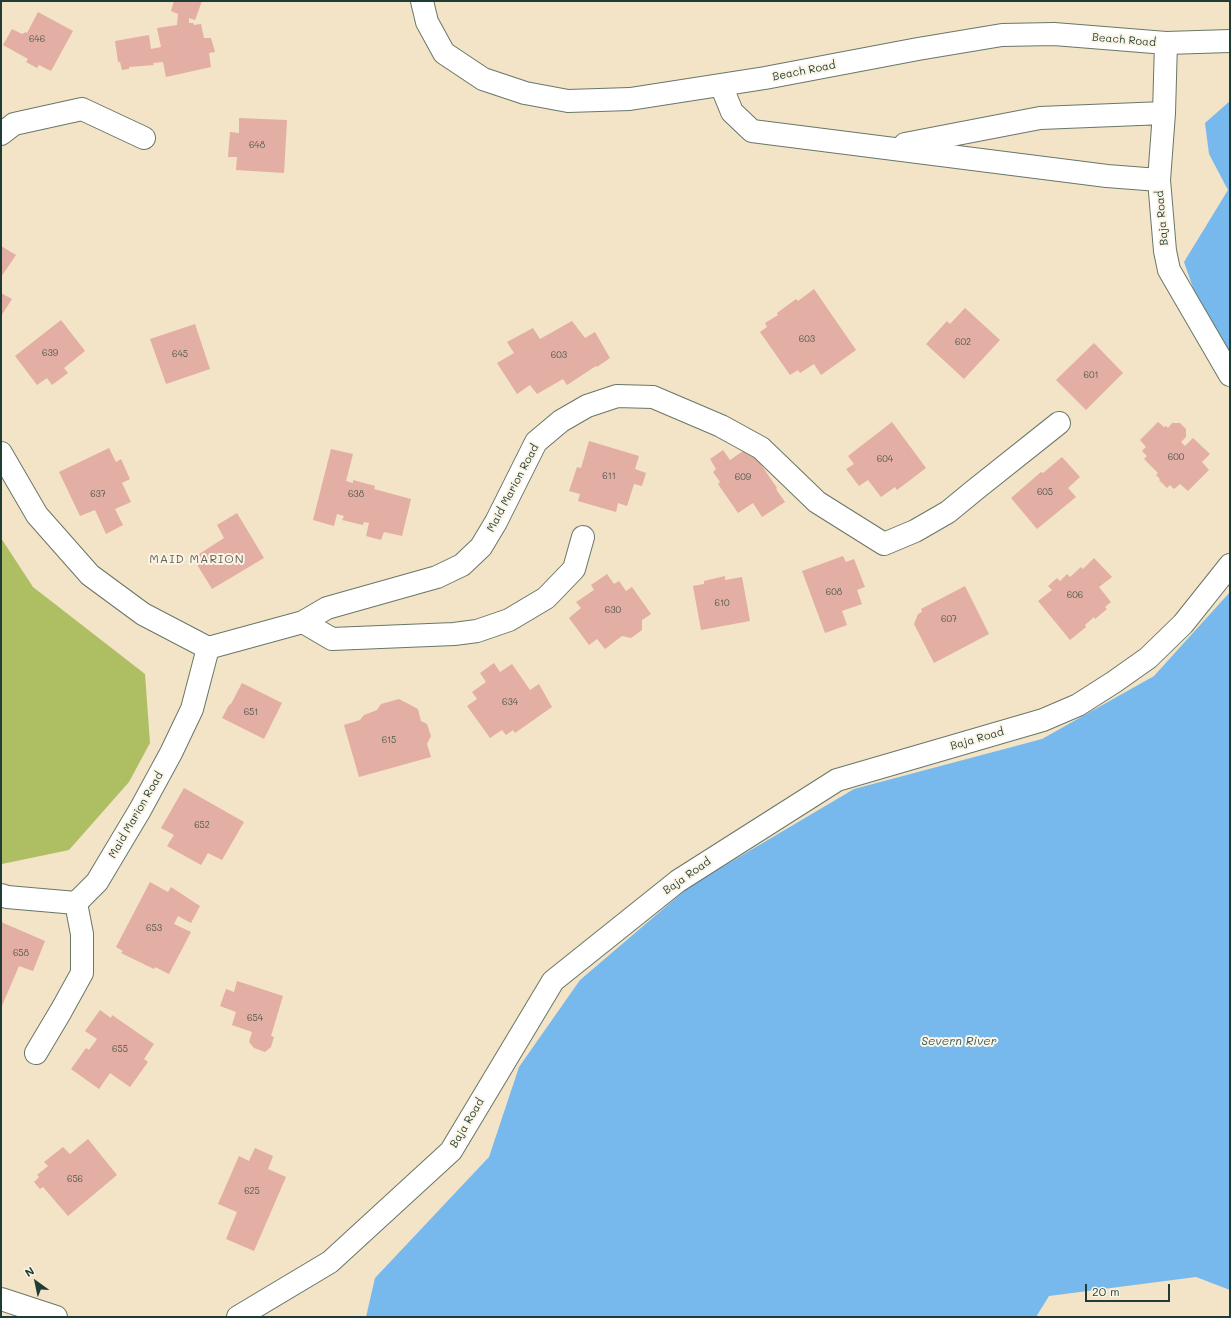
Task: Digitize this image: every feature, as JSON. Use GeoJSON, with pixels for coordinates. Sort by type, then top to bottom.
{"type":"FeatureCollection","features":[{"type":"Feature","properties":{"kind":"street","name":"Beach Road"},"geometry":{"type":"LineString","coordinates":[[422,1],[426,22],[444,53],[483,79],[525,92],[568,101],[630,99],[765,78],[918,49],[1002,35],[1054,34],[1166,43],[1230,41]]}},
{"type":"Feature","properties":{"kind":"street","name":"Baja Road"},"geometry":{"type":"LineString","coordinates":[[1166,43],[1164,113],[1159,180],[1169,270],[1230,375]]}},
{"type":"Feature","properties":{"kind":"street"},"geometry":{"type":"LineString","coordinates":[[721,85],[732,112],[752,131],[1107,176],[1159,180]]}},
{"type":"Feature","properties":{"kind":"street"},"geometry":{"type":"LineString","coordinates":[[1,134],[14,124],[82,109],[144,138]]}},
{"type":"Feature","properties":{"kind":"street"},"geometry":{"type":"LineString","coordinates":[[886,148],[1040,118],[1164,113]]}},
{"type":"Feature","properties":{"kind":"street","name":"Maid Marion Road"},"geometry":{"type":"LineString","coordinates":[[76,903],[97,882],[140,810],[171,753],[192,709],[208,648],[303,622],[327,608],[437,577],[462,564],[481,547],[496,522],[536,442],[560,421],[587,406],[617,396],[653,397],[721,426],[761,448],[817,502],[884,544],[915,531],[948,512],[976,488],[1059,423]]}},
{"type":"Feature","properties":{"kind":"street"},"geometry":{"type":"LineString","coordinates":[[1,453],[37,515],[90,575],[143,614],[208,648]]}},
{"type":"Feature","properties":{"kind":"street"},"geometry":{"type":"LineString","coordinates":[[303,622],[332,639],[454,634],[477,631],[509,620],[546,598],[574,569],[583,537]]}},
{"type":"Feature","properties":{"kind":"street","name":"Baja Road"},"geometry":{"type":"LineString","coordinates":[[238,1317],[330,1262],[451,1151],[553,981],[678,881],[837,780],[1043,720],[1078,705],[1148,658],[1183,624],[1230,565]]}},
{"type":"Feature","properties":{"kind":"street"},"geometry":{"type":"LineString","coordinates":[[1,895],[7,897],[76,903],[82,934],[82,973],[36,1052]]}},
{"type":"Feature","properties":{"kind":"street"},"geometry":{"type":"LineString","coordinates":[[1,1299],[56,1317]]}},
{"type":"Feature","properties":{"kind":"green space"},"geometry":{"type":"Polygon","coordinates":[[[1,538],[33,587],[145,674],[150,743],[129,782],[69,850],[2,864],[1,538]]]}},
{"type":"Feature","properties":{"kind":"water"},"geometry":{"type":"Polygon","coordinates":[[[1230,101],[1230,355],[1197,299],[1184,262],[1228,190],[1209,154],[1205,123],[1230,101]]]}},
{"type":"Feature","properties":{"kind":"water","name":"Severn River"},"geometry":{"type":"Polygon","coordinates":[[[1230,592],[1230,1290],[1196,1277],[1049,1296],[1036,1317],[366,1317],[375,1278],[489,1157],[519,1067],[580,980],[690,886],[854,789],[1042,739],[1154,676],[1230,592]]]}},
{"type":"Feature","properties":{"kind":"building"},"geometry":{"type":"Polygon","coordinates":[[[174,1],[202,1],[195,20],[189,18],[189,23],[193,23],[194,25],[201,24],[204,38],[211,38],[215,52],[209,53],[211,67],[166,77],[163,62],[153,63],[154,65],[129,67],[129,69],[122,70],[120,62],[118,62],[115,41],[149,35],[151,49],[161,47],[157,28],[177,25],[178,14],[171,11],[174,1]]]}},
{"type":"Feature","properties":{"kind":"building"},"geometry":{"type":"Polygon","coordinates":[[[38,12],[73,31],[51,71],[39,65],[37,68],[26,62],[28,59],[3,45],[12,29],[22,34],[27,33],[38,12]]]}},
{"type":"Feature","properties":{"kind":"building"},"geometry":{"type":"Polygon","coordinates":[[[239,118],[287,120],[284,173],[236,170],[237,157],[228,157],[230,132],[239,133],[239,118]]]}},
{"type":"Feature","properties":{"kind":"building"},"geometry":{"type":"Polygon","coordinates":[[[1,246],[16,255],[1,277],[1,246]]]}},
{"type":"Feature","properties":{"kind":"building"},"geometry":{"type":"Polygon","coordinates":[[[814,289],[856,350],[821,375],[814,364],[800,373],[798,370],[790,375],[760,332],[767,327],[765,323],[778,315],[777,313],[796,299],[798,301],[814,289]]]}},
{"type":"Feature","properties":{"kind":"building"},"geometry":{"type":"Polygon","coordinates":[[[1,293],[12,299],[1,316],[1,293]]]}},
{"type":"Feature","properties":{"kind":"building"},"geometry":{"type":"Polygon","coordinates":[[[965,308],[1000,340],[964,379],[926,344],[947,321],[950,324],[965,308]]]}},
{"type":"Feature","properties":{"kind":"building"},"geometry":{"type":"Polygon","coordinates":[[[61,320],[85,351],[64,368],[68,373],[52,385],[47,378],[37,385],[15,356],[61,320]]]}},
{"type":"Feature","properties":{"kind":"building"},"geometry":{"type":"Polygon","coordinates":[[[572,321],[585,338],[595,332],[610,358],[567,385],[563,379],[537,394],[530,385],[517,394],[497,363],[514,353],[507,342],[533,328],[540,339],[572,321]]]}},
{"type":"Feature","properties":{"kind":"building"},"geometry":{"type":"Polygon","coordinates":[[[195,324],[210,369],[166,384],[150,339],[195,324]]]}},
{"type":"Feature","properties":{"kind":"building"},"geometry":{"type":"Polygon","coordinates":[[[1094,343],[1123,373],[1086,410],[1056,380],[1094,343]]]}},
{"type":"Feature","properties":{"kind":"building"},"geometry":{"type":"Polygon","coordinates":[[[892,422],[926,468],[897,490],[895,487],[881,497],[868,480],[859,486],[846,469],[854,464],[848,456],[892,422]]]}},
{"type":"Feature","properties":{"kind":"building"},"geometry":{"type":"Polygon","coordinates":[[[1158,422],[1164,427],[1166,426],[1168,428],[1172,423],[1180,423],[1186,429],[1186,437],[1181,442],[1185,446],[1193,438],[1210,454],[1202,462],[1209,470],[1188,491],[1180,484],[1174,489],[1170,485],[1167,488],[1156,475],[1158,473],[1144,459],[1147,456],[1142,451],[1146,447],[1140,440],[1158,422]]]}},
{"type":"Feature","properties":{"kind":"building"},"geometry":{"type":"Polygon","coordinates":[[[589,441],[639,456],[635,469],[646,473],[642,486],[634,484],[627,506],[618,503],[616,512],[578,501],[580,494],[569,491],[577,467],[581,468],[589,441]]]}},
{"type":"Feature","properties":{"kind":"building"},"geometry":{"type":"Polygon","coordinates":[[[749,447],[785,502],[762,517],[753,503],[738,513],[718,484],[720,482],[713,472],[716,469],[710,459],[723,450],[730,460],[749,447]]]}},
{"type":"Feature","properties":{"kind":"building"},"geometry":{"type":"Polygon","coordinates":[[[109,448],[116,462],[121,459],[130,479],[122,483],[131,502],[115,509],[123,525],[106,534],[95,510],[80,516],[59,472],[109,448]]]}},
{"type":"Feature","properties":{"kind":"building"},"geometry":{"type":"Polygon","coordinates":[[[331,449],[353,454],[346,481],[353,483],[353,480],[375,486],[374,489],[411,499],[402,536],[384,532],[381,540],[366,536],[369,523],[364,522],[363,525],[342,520],[344,516],[337,514],[334,526],[313,520],[331,449]]]}},
{"type":"Feature","properties":{"kind":"building"},"geometry":{"type":"Polygon","coordinates":[[[1062,457],[1080,477],[1068,488],[1076,497],[1037,529],[1011,498],[1041,472],[1043,473],[1062,457]]]}},
{"type":"Feature","properties":{"kind":"building"},"geometry":{"type":"Polygon","coordinates":[[[237,513],[264,558],[212,589],[193,558],[224,538],[217,525],[237,513]]]}},
{"type":"Feature","properties":{"kind":"building"},"geometry":{"type":"Polygon","coordinates":[[[843,556],[846,562],[854,559],[865,587],[857,590],[862,604],[842,611],[847,625],[825,633],[802,571],[843,556]]]}},
{"type":"Feature","properties":{"kind":"building"},"geometry":{"type":"Polygon","coordinates":[[[1094,558],[1112,577],[1099,587],[1111,602],[1105,607],[1107,609],[1095,619],[1094,617],[1085,625],[1086,627],[1070,640],[1038,601],[1052,590],[1048,586],[1057,578],[1060,581],[1067,574],[1070,577],[1081,567],[1083,569],[1094,558]]]}},
{"type":"Feature","properties":{"kind":"building"},"geometry":{"type":"Polygon","coordinates":[[[607,574],[614,584],[619,581],[626,591],[632,587],[651,614],[642,620],[642,630],[631,638],[622,636],[605,649],[597,639],[589,645],[569,618],[581,608],[576,602],[594,590],[591,585],[607,574]]]}},
{"type":"Feature","properties":{"kind":"building"},"geometry":{"type":"Polygon","coordinates":[[[725,576],[725,580],[742,577],[750,621],[701,630],[693,586],[704,584],[704,581],[725,576]]]}},
{"type":"Feature","properties":{"kind":"building"},"geometry":{"type":"Polygon","coordinates":[[[965,586],[989,634],[934,663],[914,624],[918,614],[922,612],[921,609],[965,586]]]}},
{"type":"Feature","properties":{"kind":"building"},"geometry":{"type":"Polygon","coordinates":[[[494,663],[500,672],[512,664],[530,690],[539,684],[552,707],[515,733],[513,730],[506,735],[502,730],[490,738],[467,706],[477,699],[472,692],[486,682],[480,673],[494,663]]]}},
{"type":"Feature","properties":{"kind":"building"},"geometry":{"type":"Polygon","coordinates":[[[242,683],[282,703],[264,739],[222,718],[242,683]]]}},
{"type":"Feature","properties":{"kind":"building"},"geometry":{"type":"Polygon","coordinates":[[[399,699],[418,709],[421,721],[427,724],[431,736],[427,744],[431,757],[359,777],[344,725],[360,720],[364,715],[377,710],[381,704],[399,699]]]}},
{"type":"Feature","properties":{"kind":"building"},"geometry":{"type":"Polygon","coordinates":[[[184,788],[244,822],[222,860],[208,853],[201,865],[167,846],[174,835],[161,828],[184,788]]]}},
{"type":"Feature","properties":{"kind":"building"},"geometry":{"type":"Polygon","coordinates":[[[150,882],[168,892],[171,887],[200,906],[191,923],[178,916],[174,924],[191,932],[169,974],[155,967],[154,969],[121,953],[123,951],[116,947],[150,882]]]}},
{"type":"Feature","properties":{"kind":"building"},"geometry":{"type":"Polygon","coordinates":[[[1,922],[45,941],[33,971],[19,966],[1,1008],[1,922]]]}},
{"type":"Feature","properties":{"kind":"building"},"geometry":{"type":"Polygon","coordinates":[[[237,981],[283,996],[271,1036],[274,1037],[271,1047],[265,1052],[254,1048],[249,1042],[252,1032],[232,1025],[236,1012],[220,1006],[226,989],[234,992],[237,981]]]}},
{"type":"Feature","properties":{"kind":"building"},"geometry":{"type":"Polygon","coordinates":[[[100,1010],[111,1018],[112,1015],[154,1044],[144,1059],[148,1062],[130,1087],[110,1073],[99,1089],[71,1069],[86,1048],[89,1050],[97,1039],[85,1031],[100,1010]]]}},
{"type":"Feature","properties":{"kind":"building"},"geometry":{"type":"Polygon","coordinates":[[[88,1139],[117,1175],[68,1216],[43,1187],[40,1189],[34,1182],[39,1177],[37,1175],[48,1166],[44,1162],[63,1147],[70,1154],[88,1139]]]}},
{"type":"Feature","properties":{"kind":"building"},"geometry":{"type":"Polygon","coordinates":[[[255,1148],[273,1156],[268,1169],[286,1177],[254,1251],[226,1239],[237,1212],[218,1204],[239,1156],[249,1161],[255,1148]]]}},
{"type":"Feature","properties":{"kind":"district","name":"MAID MARION"},"geometry":{"type":"Point","coordinates":[197,559]}}]}
